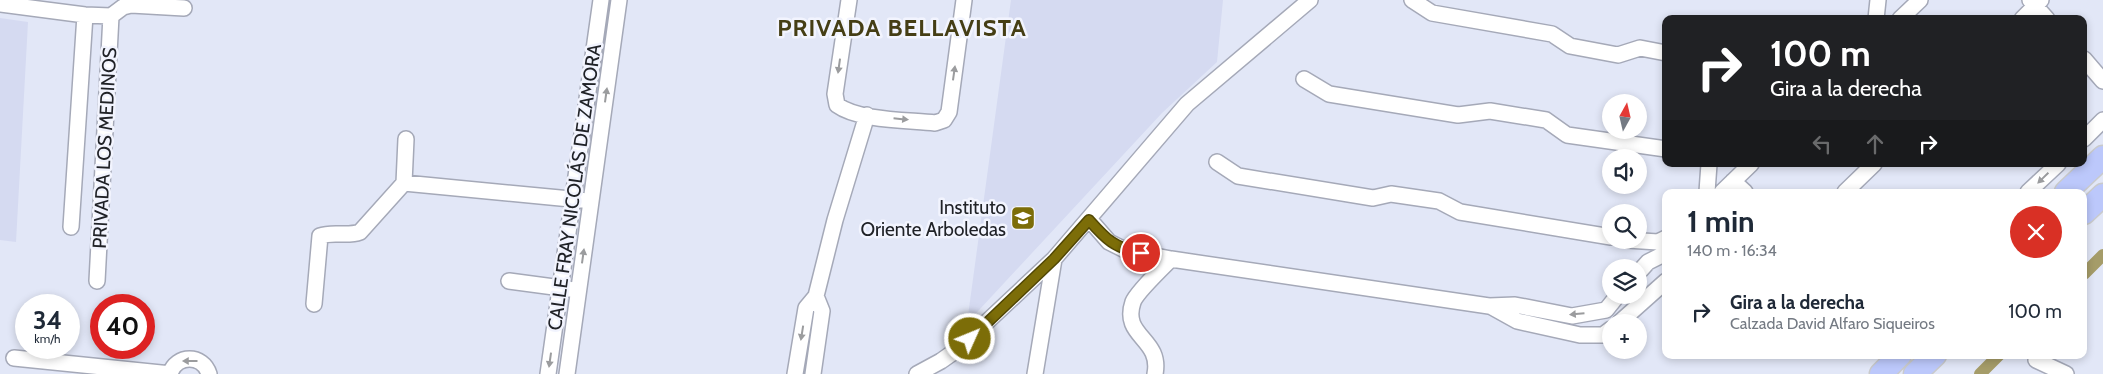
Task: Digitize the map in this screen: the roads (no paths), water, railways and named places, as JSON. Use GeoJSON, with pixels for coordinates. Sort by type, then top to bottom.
{"type":"FeatureCollection","features":[{"type":"Feature","properties":{"kind":"highway"},"geometry":{"type":"LineString","coordinates":[[2069,189],[2103,157]]}},
{"type":"Feature","properties":{"kind":"highway"},"geometry":{"type":"LineString","coordinates":[[2087,210],[2103,195]]}},
{"type":"Feature","properties":{"kind":"highway"},"geometry":{"type":"LineString","coordinates":[[1881,374],[1896,359]]}},
{"type":"Feature","properties":{"kind":"highway"},"geometry":{"type":"LineString","coordinates":[[1915,374],[1931,359]]}},
{"type":"Feature","properties":{"kind":"street","name":"CALLE FRAY NICOLÁS DE ZAMORA"},"geometry":{"type":"LineString","coordinates":[[548,374],[601,0]]}},
{"type":"Feature","properties":{"kind":"street","name":"CALLE FRAY NICOLÁS DE ZAMORA"},"geometry":{"type":"LineString","coordinates":[[567,374],[618,0]]}},
{"type":"Feature","properties":{"kind":"street"},"geometry":{"type":"LineString","coordinates":[[849,0],[835,94],[837,105],[844,110],[868,116],[935,123],[944,120],[949,112],[964,0]]}},
{"type":"Feature","properties":{"kind":"street"},"geometry":{"type":"LineString","coordinates":[[917,374],[958,349],[1054,259],[1188,104],[1310,0]]}},
{"type":"Feature","properties":{"kind":"street"},"geometry":{"type":"LineString","coordinates":[[1412,0],[1432,13],[1552,34],[1570,46],[1618,55],[1640,48],[1662,52]]}},
{"type":"Feature","properties":{"kind":"street"},"geometry":{"type":"LineString","coordinates":[[1876,15],[1878,0]]}},
{"type":"Feature","properties":{"kind":"street"},"geometry":{"type":"LineString","coordinates":[[1904,15],[1920,0]]}},
{"type":"Feature","properties":{"kind":"street"},"geometry":{"type":"LineString","coordinates":[[2025,15],[2035,2],[2044,15]]}},
{"type":"Feature","properties":{"kind":"street"},"geometry":{"type":"LineString","coordinates":[[0,4],[86,15],[111,16],[123,7],[130,5],[184,8]]}},
{"type":"Feature","properties":{"kind":"street","name":"PRIVADA LOS MEDINOS"},"geometry":{"type":"LineString","coordinates":[[71,227],[86,15]]}},
{"type":"Feature","properties":{"kind":"street","name":"PRIVADA LOS MEDINOS"},"geometry":{"type":"LineString","coordinates":[[97,281],[111,16]]}},
{"type":"Feature","properties":{"kind":"street"},"geometry":{"type":"LineString","coordinates":[[2087,62],[2103,80]]}},
{"type":"Feature","properties":{"kind":"street"},"geometry":{"type":"LineString","coordinates":[[1304,79],[1329,94],[1458,115],[1490,111],[1536,118],[1546,120],[1567,134],[1662,148]]}},
{"type":"Feature","properties":{"kind":"street"},"geometry":{"type":"LineString","coordinates":[[795,374],[806,308],[816,296],[835,220],[868,116]]}},
{"type":"Feature","properties":{"kind":"street"},"geometry":{"type":"LineString","coordinates":[[2087,136],[2103,120]]}},
{"type":"Feature","properties":{"kind":"street"},"geometry":{"type":"LineString","coordinates":[[314,304],[320,236],[326,234],[351,236],[360,232],[404,183],[406,139]]}},
{"type":"Feature","properties":{"kind":"street"},"geometry":{"type":"LineString","coordinates":[[1217,162],[1238,176],[1373,198],[1391,194],[1439,201],[1460,212],[1602,236]]}},
{"type":"Feature","properties":{"kind":"street"},"geometry":{"type":"LineString","coordinates":[[1707,189],[1709,167]]}},
{"type":"Feature","properties":{"kind":"street"},"geometry":{"type":"LineString","coordinates":[[1725,189],[1748,167]]}},
{"type":"Feature","properties":{"kind":"street"},"geometry":{"type":"LineString","coordinates":[[1848,189],[1871,167]]}},
{"type":"Feature","properties":{"kind":"street"},"geometry":{"type":"LineString","coordinates":[[2031,189],[2055,167]]}},
{"type":"Feature","properties":{"kind":"street"},"geometry":{"type":"LineString","coordinates":[[1733,181],[1742,189]]}},
{"type":"Feature","properties":{"kind":"street"},"geometry":{"type":"LineString","coordinates":[[404,183],[591,201]]}},
{"type":"Feature","properties":{"kind":"street"},"geometry":{"type":"LineString","coordinates":[[1089,220],[1109,242],[1126,250],[1171,259],[1489,306],[1515,305],[1572,316],[1606,310],[1611,304]]}},
{"type":"Feature","properties":{"kind":"street"},"geometry":{"type":"LineString","coordinates":[[1647,241],[1658,242],[1662,240]]}},
{"type":"Feature","properties":{"kind":"street"},"geometry":{"type":"LineString","coordinates":[[1647,263],[1662,255]]}},
{"type":"Feature","properties":{"kind":"street"},"geometry":{"type":"LineString","coordinates":[[1035,374],[1054,259]]}},
{"type":"Feature","properties":{"kind":"street"},"geometry":{"type":"LineString","coordinates":[[1155,374],[1157,363],[1154,353],[1134,329],[1130,317],[1133,300],[1171,259]]}},
{"type":"Feature","properties":{"kind":"street"},"geometry":{"type":"LineString","coordinates":[[509,281],[579,290]]}},
{"type":"Feature","properties":{"kind":"street"},"geometry":{"type":"LineString","coordinates":[[1629,314],[1662,285]]}},
{"type":"Feature","properties":{"kind":"street"},"geometry":{"type":"LineString","coordinates":[[813,374],[822,311],[816,296]]}},
{"type":"Feature","properties":{"kind":"street"},"geometry":{"type":"LineString","coordinates":[[1489,306],[1517,321],[1580,335],[1602,335]]}},
{"type":"Feature","properties":{"kind":"street"},"geometry":{"type":"LineString","coordinates":[[14,358],[170,374],[175,365],[182,360],[190,358],[198,360],[204,365],[208,374]]}},
{"type":"Feature","properties":{"kind":"street"},"geometry":{"type":"LineString","coordinates":[[1874,374],[1880,359]]}},
{"type":"Feature","properties":{"kind":"street"},"geometry":{"type":"LineString","coordinates":[[2036,360],[2066,374]]}},
{"type":"Feature","properties":{"kind":"waterway"},"geometry":{"type":"LineString","coordinates":[[2087,271],[2103,255]]}},
{"type":"Feature","properties":{"kind":"waterway"},"geometry":{"type":"LineString","coordinates":[[1980,374],[1995,359]]}},
{"type":"Feature","properties":{"kind":"place","name":"Instituto Oriente Arboledas"},"geometry":{"type":"Point","coordinates":[1023,218]}},
{"type":"Feature","properties":{"kind":"district","name":"PRIVADA BELLAVISTA"},"geometry":{"type":"Point","coordinates":[902,28]}}]}
